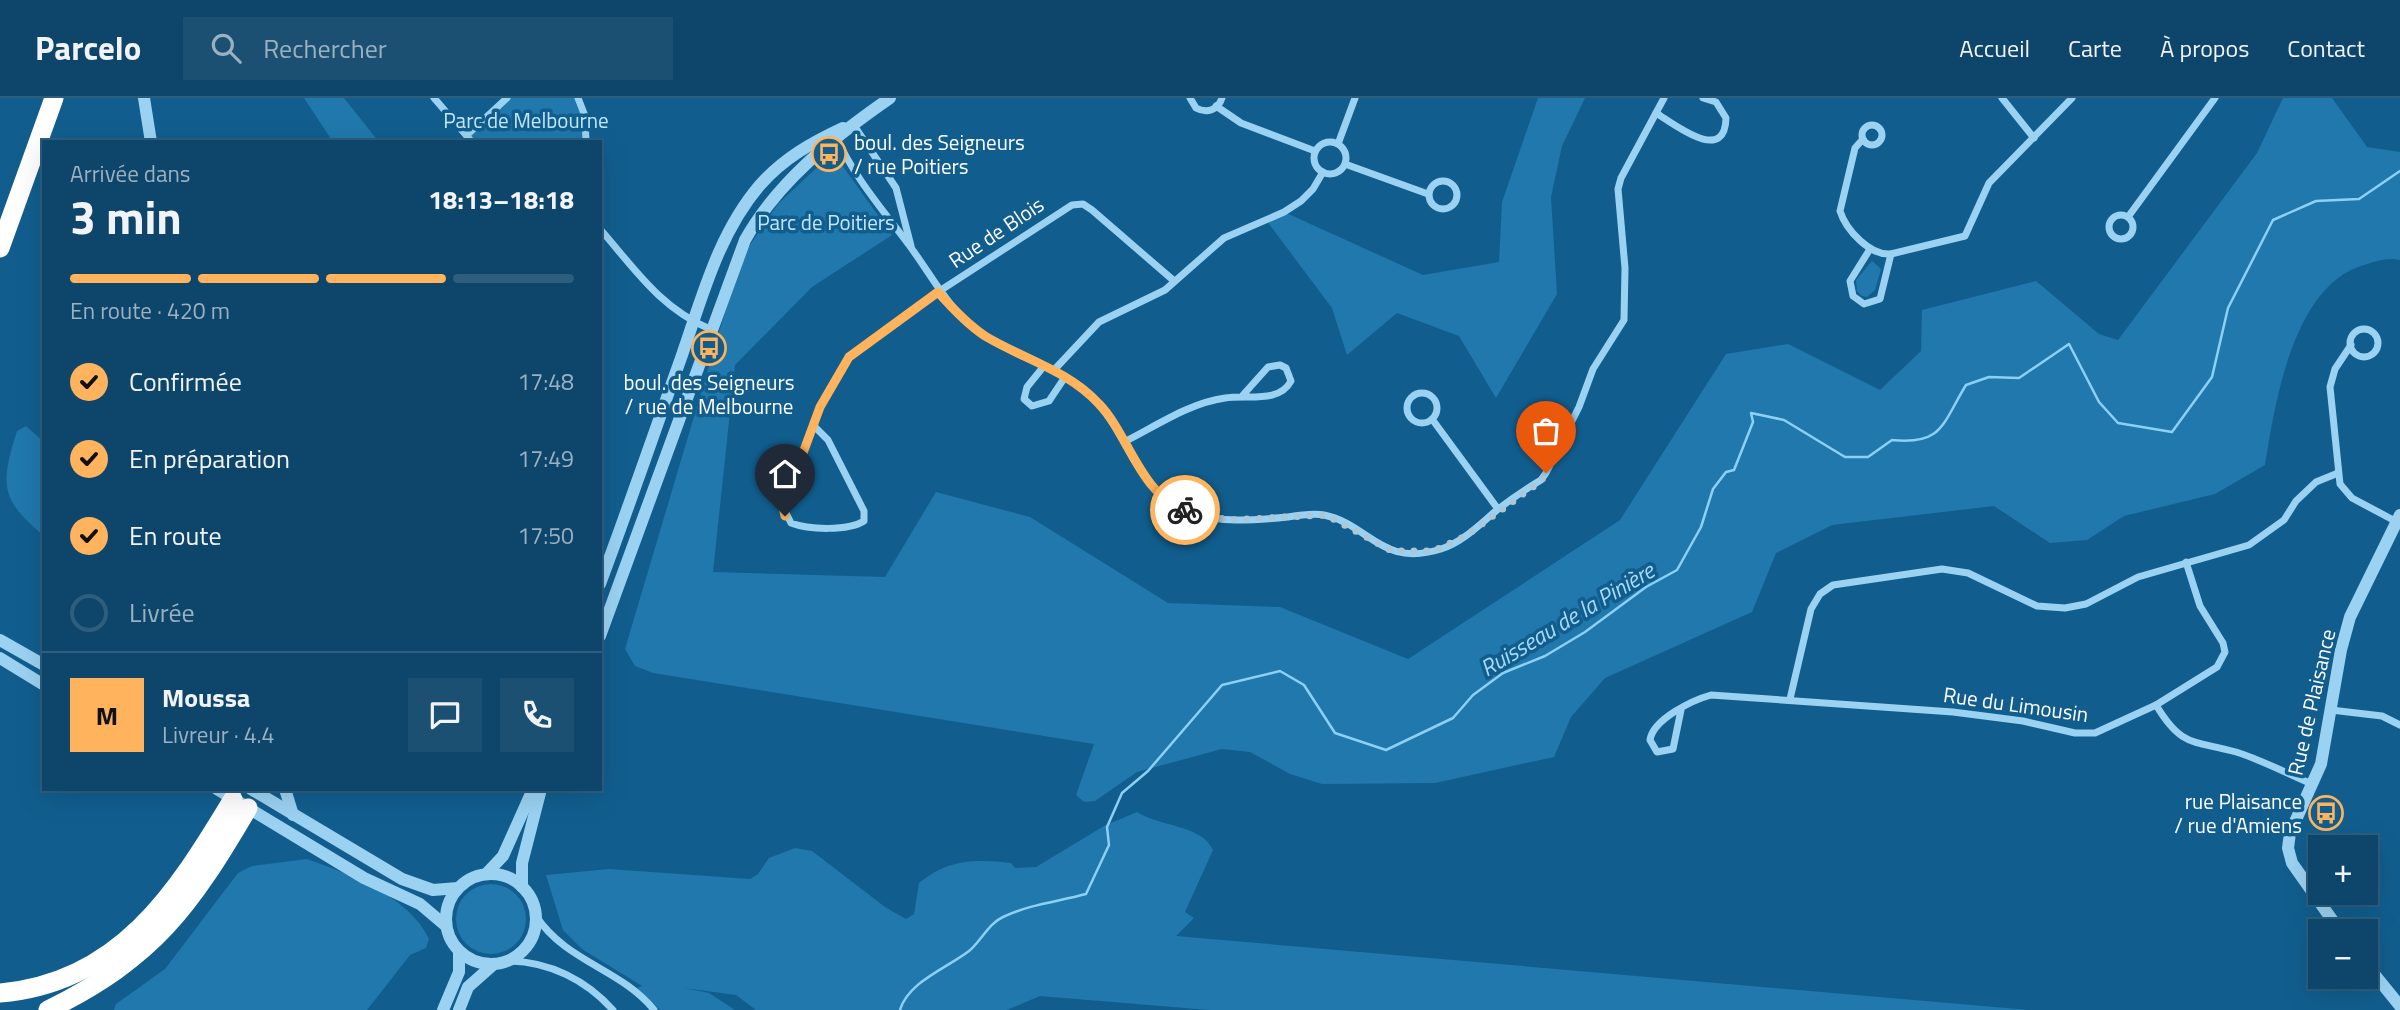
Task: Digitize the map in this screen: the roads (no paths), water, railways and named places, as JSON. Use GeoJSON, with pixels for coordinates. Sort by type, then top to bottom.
{"type":"FeatureCollection","features":[{"type":"Feature","properties":{"kind":"highway"},"geometry":{"type":"LineString","coordinates":[[0,248],[54,98]]}},
{"type":"Feature","properties":{"kind":"highway"},"geometry":{"type":"LineString","coordinates":[[0,993],[37,986],[71,974],[110,953],[133,936],[177,888],[243,794]]}},
{"type":"Feature","properties":{"kind":"highway"},"geometry":{"type":"LineString","coordinates":[[48,1010],[109,977],[159,935],[200,887],[243,794]]}},
{"type":"Feature","properties":{"kind":"street"},"geometry":{"type":"LineString","coordinates":[[144,98],[151,140]]}},
{"type":"Feature","properties":{"kind":"street"},"geometry":{"type":"LineString","coordinates":[[434,98],[469,138],[507,98]]}},
{"type":"Feature","properties":{"kind":"street"},"geometry":{"type":"LineString","coordinates":[[578,98],[585,116],[586,140]]}},
{"type":"Feature","properties":{"kind":"street"},"geometry":{"type":"LineString","coordinates":[[602,578],[722,244],[749,199],[785,160],[836,135],[890,98]]}},
{"type":"Feature","properties":{"kind":"street"},"geometry":{"type":"LineString","coordinates":[[1190,98],[1201,111],[1216,106],[1222,98]]}},
{"type":"Feature","properties":{"kind":"street"},"geometry":{"type":"LineString","coordinates":[[1338,144],[1355,98]]}},
{"type":"Feature","properties":{"kind":"street"},"geometry":{"type":"LineString","coordinates":[[836,135],[845,155],[911,247],[938,292],[958,315],[983,334],[1054,370],[1101,405],[1153,486],[1179,507],[1228,520],[1326,515],[1392,551],[1442,549],[1464,537],[1498,509],[1541,481],[1579,407],[1593,369],[1624,320],[1625,268],[1618,189],[1620,178],[1664,98]]}},
{"type":"Feature","properties":{"kind":"street"},"geometry":{"type":"LineString","coordinates":[[1656,113],[1698,138],[1713,140],[1724,130],[1726,118],[1716,102],[1703,98]]}},
{"type":"Feature","properties":{"kind":"street"},"geometry":{"type":"LineString","coordinates":[[2002,98],[2035,138]]}},
{"type":"Feature","properties":{"kind":"street"},"geometry":{"type":"LineString","coordinates":[[1863,139],[1855,148],[1839,205],[1842,218],[1870,249],[1881,255],[1891,254],[1965,236],[1981,194],[2072,98]]}},
{"type":"Feature","properties":{"kind":"street"},"geometry":{"type":"LineString","coordinates":[[2128,217],[2215,98]]}},
{"type":"Feature","properties":{"kind":"street"},"geometry":{"type":"LineString","coordinates":[[1216,106],[1241,123],[1315,151]]}},
{"type":"Feature","properties":{"kind":"street"},"geometry":{"type":"LineString","coordinates":[[853,124],[896,188],[911,247]]}},
{"type":"Feature","properties":{"kind":"street"},"geometry":{"type":"LineString","coordinates":[[602,630],[737,257],[762,213],[790,180],[836,135]]}},
{"type":"Feature","properties":{"kind":"street"},"geometry":{"type":"LineString","coordinates":[[1328,142],[1338,144],[1344,150],[1345,164],[1338,172],[1324,172],[1316,166],[1315,151],[1328,142]]}},
{"type":"Feature","properties":{"kind":"street"},"geometry":{"type":"LineString","coordinates":[[1345,164],[1428,194],[1433,206],[1441,209],[1450,207],[1457,195],[1454,186],[1446,180],[1432,184],[1428,194]]}},
{"type":"Feature","properties":{"kind":"street"},"geometry":{"type":"LineString","coordinates":[[1054,370],[1099,322],[1165,290],[1173,280],[1224,238],[1284,212],[1301,201],[1324,172]]}},
{"type":"Feature","properties":{"kind":"street","name":"Rue de Blois"},"geometry":{"type":"LineString","coordinates":[[938,292],[1072,205],[1083,204],[1173,280]]}},
{"type":"Feature","properties":{"kind":"street"},"geometry":{"type":"LineString","coordinates":[[602,231],[663,302],[710,329]]}},
{"type":"Feature","properties":{"kind":"street"},"geometry":{"type":"LineString","coordinates":[[1870,249],[1850,281],[1853,296],[1864,304],[1880,299],[1891,254]]}},
{"type":"Feature","properties":{"kind":"street"},"geometry":{"type":"LineString","coordinates":[[813,425],[828,440],[864,511],[864,521],[856,526],[801,527],[785,516],[783,507],[813,425],[824,399],[849,357],[938,292]]}},
{"type":"Feature","properties":{"kind":"street"},"geometry":{"type":"LineString","coordinates":[[2351,345],[2335,369],[2330,387],[2338,473],[2344,490],[2352,498],[2399,518]]}},
{"type":"Feature","properties":{"kind":"street"},"geometry":{"type":"LineString","coordinates":[[1124,442],[1208,400],[1243,395],[1261,397],[1280,392],[1291,381],[1289,373],[1280,365],[1268,367],[1243,395]]}},
{"type":"Feature","properties":{"kind":"street"},"geometry":{"type":"LineString","coordinates":[[1044,366],[1027,387],[1024,399],[1032,406],[1049,401],[1065,377]]}},
{"type":"Feature","properties":{"kind":"street"},"geometry":{"type":"LineString","coordinates":[[1422,392],[1432,396],[1437,410],[1432,419],[1418,423],[1410,418],[1407,404],[1412,396],[1422,392]]}},
{"type":"Feature","properties":{"kind":"street"},"geometry":{"type":"LineString","coordinates":[[1432,419],[1498,509]]}},
{"type":"Feature","properties":{"kind":"street"},"geometry":{"type":"LineString","coordinates":[[1790,699],[1811,610],[1819,594],[1833,585],[1942,569],[1968,573],[2037,606],[2065,608],[2086,604],[2138,577],[2249,545],[2284,520],[2296,501],[2316,482],[2338,473]]}},
{"type":"Feature","properties":{"kind":"street","name":"Rue de Plaisance"},"geometry":{"type":"LineString","coordinates":[[2331,919],[2301,879],[2288,848],[2290,833],[2321,764],[2341,650],[2350,617],[2399,518]]}},
{"type":"Feature","properties":{"kind":"street","name":"Rue du Limousin"},"geometry":{"type":"LineString","coordinates":[[1681,710],[1672,749],[1657,752],[1652,747],[1651,732],[1681,710],[1711,695],[1953,712],[2095,733],[2156,705],[2217,667],[2225,652],[2223,643],[2200,606],[2186,562]]}},
{"type":"Feature","properties":{"kind":"street"},"geometry":{"type":"LineString","coordinates":[[0,639],[42,664]]}},
{"type":"Feature","properties":{"kind":"street"},"geometry":{"type":"LineString","coordinates":[[0,658],[42,684]]}},
{"type":"Feature","properties":{"kind":"street"},"geometry":{"type":"LineString","coordinates":[[2156,705],[2175,732],[2187,740],[2216,750],[2235,752],[2313,785]]}},
{"type":"Feature","properties":{"kind":"street"},"geometry":{"type":"LineString","coordinates":[[2331,710],[2382,716],[2400,726]]}},
{"type":"Feature","properties":{"kind":"street"},"geometry":{"type":"LineString","coordinates":[[286,791],[293,815]]}},
{"type":"Feature","properties":{"kind":"street"},"geometry":{"type":"LineString","coordinates":[[486,874],[503,856],[532,791]]}},
{"type":"Feature","properties":{"kind":"street"},"geometry":{"type":"LineString","coordinates":[[522,887],[522,863],[540,791]]}},
{"type":"Feature","properties":{"kind":"street"},"geometry":{"type":"LineString","coordinates":[[243,794],[293,815],[412,884],[438,891],[458,888]]}},
{"type":"Feature","properties":{"kind":"street"},"geometry":{"type":"LineString","coordinates":[[243,794],[364,878],[420,904],[446,926],[458,951],[459,972],[443,1010]]}},
{"type":"Feature","properties":{"kind":"street"},"geometry":{"type":"LineString","coordinates":[[446,926],[447,907],[458,888],[473,877],[486,874],[503,875],[522,887],[532,900],[536,916],[530,943],[510,961]]}},
{"type":"Feature","properties":{"kind":"street"},"geometry":{"type":"LineString","coordinates":[[536,916],[561,945],[638,995],[654,1010]]}},
{"type":"Feature","properties":{"kind":"street"},"geometry":{"type":"LineString","coordinates":[[458,951],[476,962],[530,962],[562,972],[589,988],[613,1010]]}},
{"type":"Feature","properties":{"kind":"street"},"geometry":{"type":"LineString","coordinates":[[459,1010],[468,987],[494,964]]}},
{"type":"Feature","properties":{"kind":"street"},"geometry":{"type":"LineString","coordinates":[[2378,979],[2400,1006]]}},
{"type":"Feature","properties":{"kind":"waterway","name":"Ruisseau de la Pinière"},"geometry":{"type":"LineString","coordinates":[[900,1010],[911,991],[929,976],[969,951],[998,920],[1024,909],[1086,894],[1109,845],[1107,827],[1122,793],[1148,771],[1222,685],[1280,671],[1304,685],[1335,733],[1386,750],[1453,718],[1473,695],[1503,673],[1545,656],[1585,632],[1646,587],[1677,570],[1701,527],[1713,489],[1726,472],[1734,470],[1753,422],[1751,413],[1784,420],[1845,457],[1868,457],[1892,440],[1909,441],[1931,435],[1945,421],[1966,385],[1989,377],[2019,378],[2069,344],[2099,402],[2118,423],[2172,432],[2212,377],[2228,308],[2273,220],[2316,201],[2359,199],[2400,171]]}},
{"type":"Feature","properties":{"kind":"place","name":"boul. des Seigneurs / rue Poitiers"},"geometry":{"type":"Point","coordinates":[829,154]}},
{"type":"Feature","properties":{"kind":"place","name":"boul. des Seigneurs / rue de Melbourne"},"geometry":{"type":"Point","coordinates":[709,348]}},
{"type":"Feature","properties":{"kind":"place","name":"rue Plaisance / rue d'Amiens"},"geometry":{"type":"Point","coordinates":[2326,813]}},
{"type":"Feature","properties":{"kind":"park label","name":"Parc de Melbourne"},"geometry":{"type":"Point","coordinates":[526,120]}},
{"type":"Feature","properties":{"kind":"park label","name":"Parc de Poitiers"},"geometry":{"type":"Point","coordinates":[826,222]}}]}
